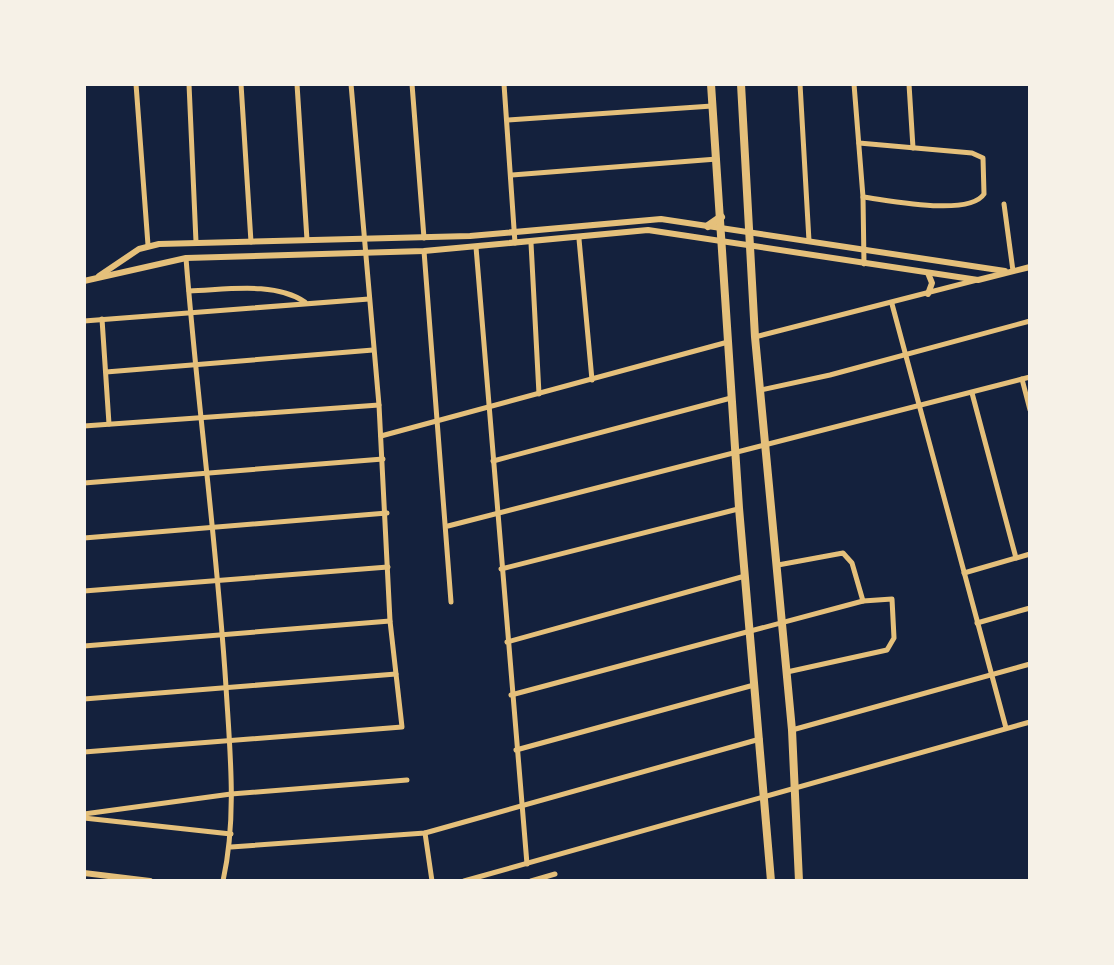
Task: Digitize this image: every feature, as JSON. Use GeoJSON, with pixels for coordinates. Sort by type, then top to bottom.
{"type":"FeatureCollection","features":[{"type":"Feature","properties":{"kind":"main road"},"geometry":{"type":"LineString","coordinates":[[711,84],[739,508],[771,881]]}},
{"type":"Feature","properties":{"kind":"main road"},"geometry":{"type":"LineString","coordinates":[[741,84],[755,337],[792,730],[799,881]]}},
{"type":"Feature","properties":{"kind":"main road"},"geometry":{"type":"LineString","coordinates":[[708,226],[721,217]]}},
{"type":"Feature","properties":{"kind":"street"},"geometry":{"type":"LineString","coordinates":[[136,84],[148,245]]}},
{"type":"Feature","properties":{"kind":"street"},"geometry":{"type":"LineString","coordinates":[[189,84],[196,242]]}},
{"type":"Feature","properties":{"kind":"street"},"geometry":{"type":"LineString","coordinates":[[241,84],[251,242]]}},
{"type":"Feature","properties":{"kind":"street"},"geometry":{"type":"LineString","coordinates":[[297,84],[307,241]]}},
{"type":"Feature","properties":{"kind":"street"},"geometry":{"type":"LineString","coordinates":[[84,752],[402,727],[390,621],[387,513],[351,84]]}},
{"type":"Feature","properties":{"kind":"street"},"geometry":{"type":"LineString","coordinates":[[412,84],[424,238]]}},
{"type":"Feature","properties":{"kind":"street"},"geometry":{"type":"LineString","coordinates":[[504,84],[515,244]]}},
{"type":"Feature","properties":{"kind":"street"},"geometry":{"type":"LineString","coordinates":[[800,84],[809,242]]}},
{"type":"Feature","properties":{"kind":"street"},"geometry":{"type":"LineString","coordinates":[[854,84],[863,197],[864,264]]}},
{"type":"Feature","properties":{"kind":"street"},"geometry":{"type":"LineString","coordinates":[[909,84],[913,148]]}},
{"type":"Feature","properties":{"kind":"street"},"geometry":{"type":"LineString","coordinates":[[507,120],[713,106]]}},
{"type":"Feature","properties":{"kind":"street"},"geometry":{"type":"LineString","coordinates":[[859,143],[980,154],[983,197],[974,203],[944,206],[863,197]]}},
{"type":"Feature","properties":{"kind":"street"},"geometry":{"type":"LineString","coordinates":[[512,175],[717,159]]}},
{"type":"Feature","properties":{"kind":"street"},"geometry":{"type":"LineString","coordinates":[[1004,204],[1011,272]]}},
{"type":"Feature","properties":{"kind":"street"},"geometry":{"type":"LineString","coordinates":[[95,279],[148,245],[424,238],[514,233],[640,220],[708,226],[750,245],[978,280]]}},
{"type":"Feature","properties":{"kind":"street"},"geometry":{"type":"LineString","coordinates":[[84,281],[186,258],[424,251],[579,239],[648,230],[749,233],[1011,272]]}},
{"type":"Feature","properties":{"kind":"street"},"geometry":{"type":"LineString","coordinates":[[579,239],[592,380]]}},
{"type":"Feature","properties":{"kind":"street"},"geometry":{"type":"LineString","coordinates":[[531,243],[539,394]]}},
{"type":"Feature","properties":{"kind":"street"},"geometry":{"type":"LineString","coordinates":[[476,247],[527,864]]}},
{"type":"Feature","properties":{"kind":"street"},"geometry":{"type":"LineString","coordinates":[[424,251],[448,526],[451,602]]}},
{"type":"Feature","properties":{"kind":"street"},"geometry":{"type":"LineString","coordinates":[[186,258],[193,364],[218,579],[230,740],[231,847],[223,881]]}},
{"type":"Feature","properties":{"kind":"street"},"geometry":{"type":"LineString","coordinates":[[755,337],[1030,267]]}},
{"type":"Feature","properties":{"kind":"street"},"geometry":{"type":"LineString","coordinates":[[928,273],[932,283],[928,294]]}},
{"type":"Feature","properties":{"kind":"street"},"geometry":{"type":"LineString","coordinates":[[189,291],[272,290],[292,293],[306,302]]}},
{"type":"Feature","properties":{"kind":"street"},"geometry":{"type":"LineString","coordinates":[[84,321],[369,299]]}},
{"type":"Feature","properties":{"kind":"street"},"geometry":{"type":"LineString","coordinates":[[892,304],[1006,728]]}},
{"type":"Feature","properties":{"kind":"street"},"geometry":{"type":"LineString","coordinates":[[102,319],[109,424]]}},
{"type":"Feature","properties":{"kind":"street"},"geometry":{"type":"LineString","coordinates":[[761,390],[1030,321]]}},
{"type":"Feature","properties":{"kind":"street"},"geometry":{"type":"LineString","coordinates":[[381,436],[728,342]]}},
{"type":"Feature","properties":{"kind":"street"},"geometry":{"type":"LineString","coordinates":[[106,372],[373,350]]}},
{"type":"Feature","properties":{"kind":"street"},"geometry":{"type":"LineString","coordinates":[[448,526],[921,408],[1030,377]]}},
{"type":"Feature","properties":{"kind":"street"},"geometry":{"type":"LineString","coordinates":[[1022,379],[1030,410]]}},
{"type":"Feature","properties":{"kind":"street"},"geometry":{"type":"LineString","coordinates":[[972,393],[1016,558]]}},
{"type":"Feature","properties":{"kind":"street"},"geometry":{"type":"LineString","coordinates":[[493,461],[732,398]]}},
{"type":"Feature","properties":{"kind":"street"},"geometry":{"type":"LineString","coordinates":[[84,426],[379,405]]}},
{"type":"Feature","properties":{"kind":"street"},"geometry":{"type":"LineString","coordinates":[[84,483],[383,459]]}},
{"type":"Feature","properties":{"kind":"street"},"geometry":{"type":"LineString","coordinates":[[501,569],[739,508]]}},
{"type":"Feature","properties":{"kind":"street"},"geometry":{"type":"LineString","coordinates":[[84,538],[387,513]]}},
{"type":"Feature","properties":{"kind":"street"},"geometry":{"type":"LineString","coordinates":[[778,565],[843,553],[849,557],[863,601]]}},
{"type":"Feature","properties":{"kind":"street"},"geometry":{"type":"LineString","coordinates":[[964,573],[1030,554]]}},
{"type":"Feature","properties":{"kind":"street"},"geometry":{"type":"LineString","coordinates":[[84,591],[388,567]]}},
{"type":"Feature","properties":{"kind":"street"},"geometry":{"type":"LineString","coordinates":[[507,642],[746,575]]}},
{"type":"Feature","properties":{"kind":"street"},"geometry":{"type":"LineString","coordinates":[[511,695],[863,601],[883,597],[892,599],[895,622],[893,644],[883,652],[787,672]]}},
{"type":"Feature","properties":{"kind":"street"},"geometry":{"type":"LineString","coordinates":[[977,623],[1030,608]]}},
{"type":"Feature","properties":{"kind":"street"},"geometry":{"type":"LineString","coordinates":[[84,646],[390,621]]}},
{"type":"Feature","properties":{"kind":"street"},"geometry":{"type":"LineString","coordinates":[[792,730],[1030,664]]}},
{"type":"Feature","properties":{"kind":"street"},"geometry":{"type":"LineString","coordinates":[[84,699],[396,674]]}},
{"type":"Feature","properties":{"kind":"street"},"geometry":{"type":"LineString","coordinates":[[516,750],[756,684]]}},
{"type":"Feature","properties":{"kind":"street"},"geometry":{"type":"LineString","coordinates":[[464,881],[764,794],[1030,722]]}},
{"type":"Feature","properties":{"kind":"street"},"geometry":{"type":"LineString","coordinates":[[231,847],[425,833],[761,739]]}},
{"type":"Feature","properties":{"kind":"street"},"geometry":{"type":"LineString","coordinates":[[84,816],[231,794],[407,780]]}},
{"type":"Feature","properties":{"kind":"street"},"geometry":{"type":"LineString","coordinates":[[84,816],[231,834]]}},
{"type":"Feature","properties":{"kind":"street"},"geometry":{"type":"LineString","coordinates":[[425,833],[432,881]]}},
{"type":"Feature","properties":{"kind":"street"},"geometry":{"type":"LineString","coordinates":[[84,873],[150,881]]}},
{"type":"Feature","properties":{"kind":"street"},"geometry":{"type":"LineString","coordinates":[[531,881],[555,874]]}}]}
